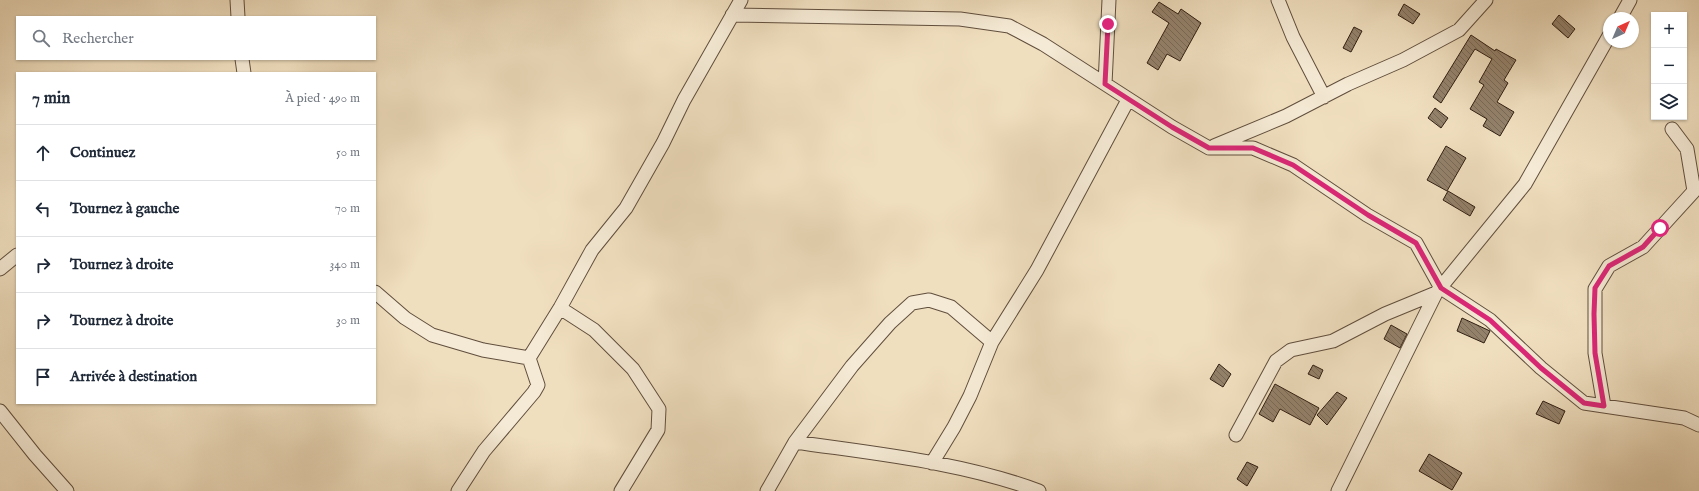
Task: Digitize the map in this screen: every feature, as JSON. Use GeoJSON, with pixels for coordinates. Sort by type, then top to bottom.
{"type":"FeatureCollection","features":[{"type":"Feature","properties":{"kind":"street"},"geometry":{"type":"LineString","coordinates":[[237,0],[238,16]]}},
{"type":"Feature","properties":{"kind":"street"},"geometry":{"type":"LineString","coordinates":[[528,358],[560,308],[592,250],[626,208],[741,0]]}},
{"type":"Feature","properties":{"kind":"street"},"geometry":{"type":"LineString","coordinates":[[1105,84],[1109,0]]}},
{"type":"Feature","properties":{"kind":"street"},"geometry":{"type":"LineString","coordinates":[[1278,0],[1281,12],[1324,97]]}},
{"type":"Feature","properties":{"kind":"street"},"geometry":{"type":"LineString","coordinates":[[1209,148],[1286,116],[1348,84],[1403,60],[1459,30],[1486,0]]}},
{"type":"Feature","properties":{"kind":"street"},"geometry":{"type":"LineString","coordinates":[[1623,12],[1630,0]]}},
{"type":"Feature","properties":{"kind":"street"},"geometry":{"type":"LineString","coordinates":[[732,15],[960,18],[1009,26],[1043,44],[1128,100],[1209,148],[1253,148],[1293,165],[1368,215],[1416,243],[1438,291],[1490,320],[1541,368],[1584,403],[1684,418],[1699,425]]}},
{"type":"Feature","properties":{"kind":"street"},"geometry":{"type":"LineString","coordinates":[[1338,491],[1438,291],[1524,184],[1603,46]]}},
{"type":"Feature","properties":{"kind":"street"},"geometry":{"type":"LineString","coordinates":[[242,60],[244,72]]}},
{"type":"Feature","properties":{"kind":"street"},"geometry":{"type":"LineString","coordinates":[[932,463],[954,427],[970,396],[992,342],[1037,270],[1128,100]]}},
{"type":"Feature","properties":{"kind":"street"},"geometry":{"type":"LineString","coordinates":[[1604,406],[1595,353],[1595,288],[1609,266],[1643,247],[1694,191],[1687,149],[1672,129]]}},
{"type":"Feature","properties":{"kind":"street"},"geometry":{"type":"LineString","coordinates":[[0,269],[16,256]]}},
{"type":"Feature","properties":{"kind":"street"},"geometry":{"type":"LineString","coordinates":[[1236,435],[1276,361],[1291,350],[1333,341],[1385,314],[1438,291]]}},
{"type":"Feature","properties":{"kind":"street"},"geometry":{"type":"LineString","coordinates":[[376,293],[405,318],[432,336],[483,350],[528,358]]}},
{"type":"Feature","properties":{"kind":"street"},"geometry":{"type":"LineString","coordinates":[[767,491],[795,442],[852,366],[890,323],[912,303],[929,300],[951,307],[992,342]]}},
{"type":"Feature","properties":{"kind":"street"},"geometry":{"type":"LineString","coordinates":[[560,308],[594,330],[633,369],[659,409],[658,430],[621,491]]}},
{"type":"Feature","properties":{"kind":"street"},"geometry":{"type":"LineString","coordinates":[[458,491],[484,450],[534,392],[538,385],[528,358]]}},
{"type":"Feature","properties":{"kind":"street"},"geometry":{"type":"LineString","coordinates":[[0,411],[35,455],[67,491]]}},
{"type":"Feature","properties":{"kind":"street"},"geometry":{"type":"LineString","coordinates":[[795,442],[977,471],[1039,491]]}},
{"type":"Feature","properties":{"kind":"building"},"geometry":{"type":"Polygon","coordinates":[[[1159,2],[1178,14],[1181,9],[1201,23],[1180,61],[1167,54],[1158,70],[1147,63],[1169,23],[1152,12],[1159,2]]]}},
{"type":"Feature","properties":{"kind":"building"},"geometry":{"type":"Polygon","coordinates":[[[1404,4],[1420,14],[1413,24],[1398,15],[1404,4]]]}},
{"type":"Feature","properties":{"kind":"building"},"geometry":{"type":"Polygon","coordinates":[[[1559,15],[1575,29],[1568,38],[1552,24],[1559,15]]]}},
{"type":"Feature","properties":{"kind":"building"},"geometry":{"type":"Polygon","coordinates":[[[1354,27],[1362,31],[1351,52],[1343,48],[1354,27]]]}},
{"type":"Feature","properties":{"kind":"building"},"geometry":{"type":"Polygon","coordinates":[[[1471,35],[1495,51],[1496,49],[1516,60],[1504,80],[1508,83],[1497,102],[1514,112],[1500,136],[1483,126],[1487,119],[1470,109],[1484,85],[1479,82],[1492,59],[1475,49],[1441,103],[1433,97],[1471,35]]]}},
{"type":"Feature","properties":{"kind":"building"},"geometry":{"type":"Polygon","coordinates":[[[1435,108],[1448,118],[1441,128],[1428,118],[1435,108]]]}},
{"type":"Feature","properties":{"kind":"building"},"geometry":{"type":"Polygon","coordinates":[[[1446,146],[1466,158],[1447,191],[1427,180],[1446,146]]]}},
{"type":"Feature","properties":{"kind":"building"},"geometry":{"type":"Polygon","coordinates":[[[1448,191],[1475,207],[1470,216],[1443,200],[1448,191]]]}},
{"type":"Feature","properties":{"kind":"building"},"geometry":{"type":"Polygon","coordinates":[[[1462,318],[1490,331],[1484,343],[1457,331],[1462,318]]]}},
{"type":"Feature","properties":{"kind":"building"},"geometry":{"type":"Polygon","coordinates":[[[1391,325],[1407,334],[1400,348],[1384,339],[1391,325]]]}},
{"type":"Feature","properties":{"kind":"building"},"geometry":{"type":"Polygon","coordinates":[[[1219,364],[1231,374],[1223,387],[1210,379],[1219,364]]]}},
{"type":"Feature","properties":{"kind":"building"},"geometry":{"type":"Polygon","coordinates":[[[1313,365],[1323,370],[1319,379],[1308,374],[1313,365]]]}},
{"type":"Feature","properties":{"kind":"building"},"geometry":{"type":"Polygon","coordinates":[[[1275,384],[1319,408],[1310,425],[1280,409],[1273,422],[1259,414],[1275,384]]]}},
{"type":"Feature","properties":{"kind":"building"},"geometry":{"type":"Polygon","coordinates":[[[1337,392],[1347,398],[1327,425],[1317,415],[1337,392]]]}},
{"type":"Feature","properties":{"kind":"building"},"geometry":{"type":"Polygon","coordinates":[[[1543,401],[1565,411],[1559,424],[1536,414],[1543,401]]]}},
{"type":"Feature","properties":{"kind":"building"},"geometry":{"type":"Polygon","coordinates":[[[1429,454],[1462,473],[1452,490],[1419,471],[1429,454]]]}},
{"type":"Feature","properties":{"kind":"building"},"geometry":{"type":"Polygon","coordinates":[[[1247,462],[1258,467],[1247,486],[1237,479],[1247,462]]]}},
{"type":"Feature","properties":{"kind":"route"},"geometry":{"type":"LineString","coordinates":[[1108,24],[1105,84],[1128,100],[1209,148],[1253,148],[1293,165],[1368,215],[1416,243],[1441,288],[1490,320],[1541,368],[1584,403],[1604,406],[1595,353],[1595,288],[1609,266],[1643,247],[1660,228]]}}]}
